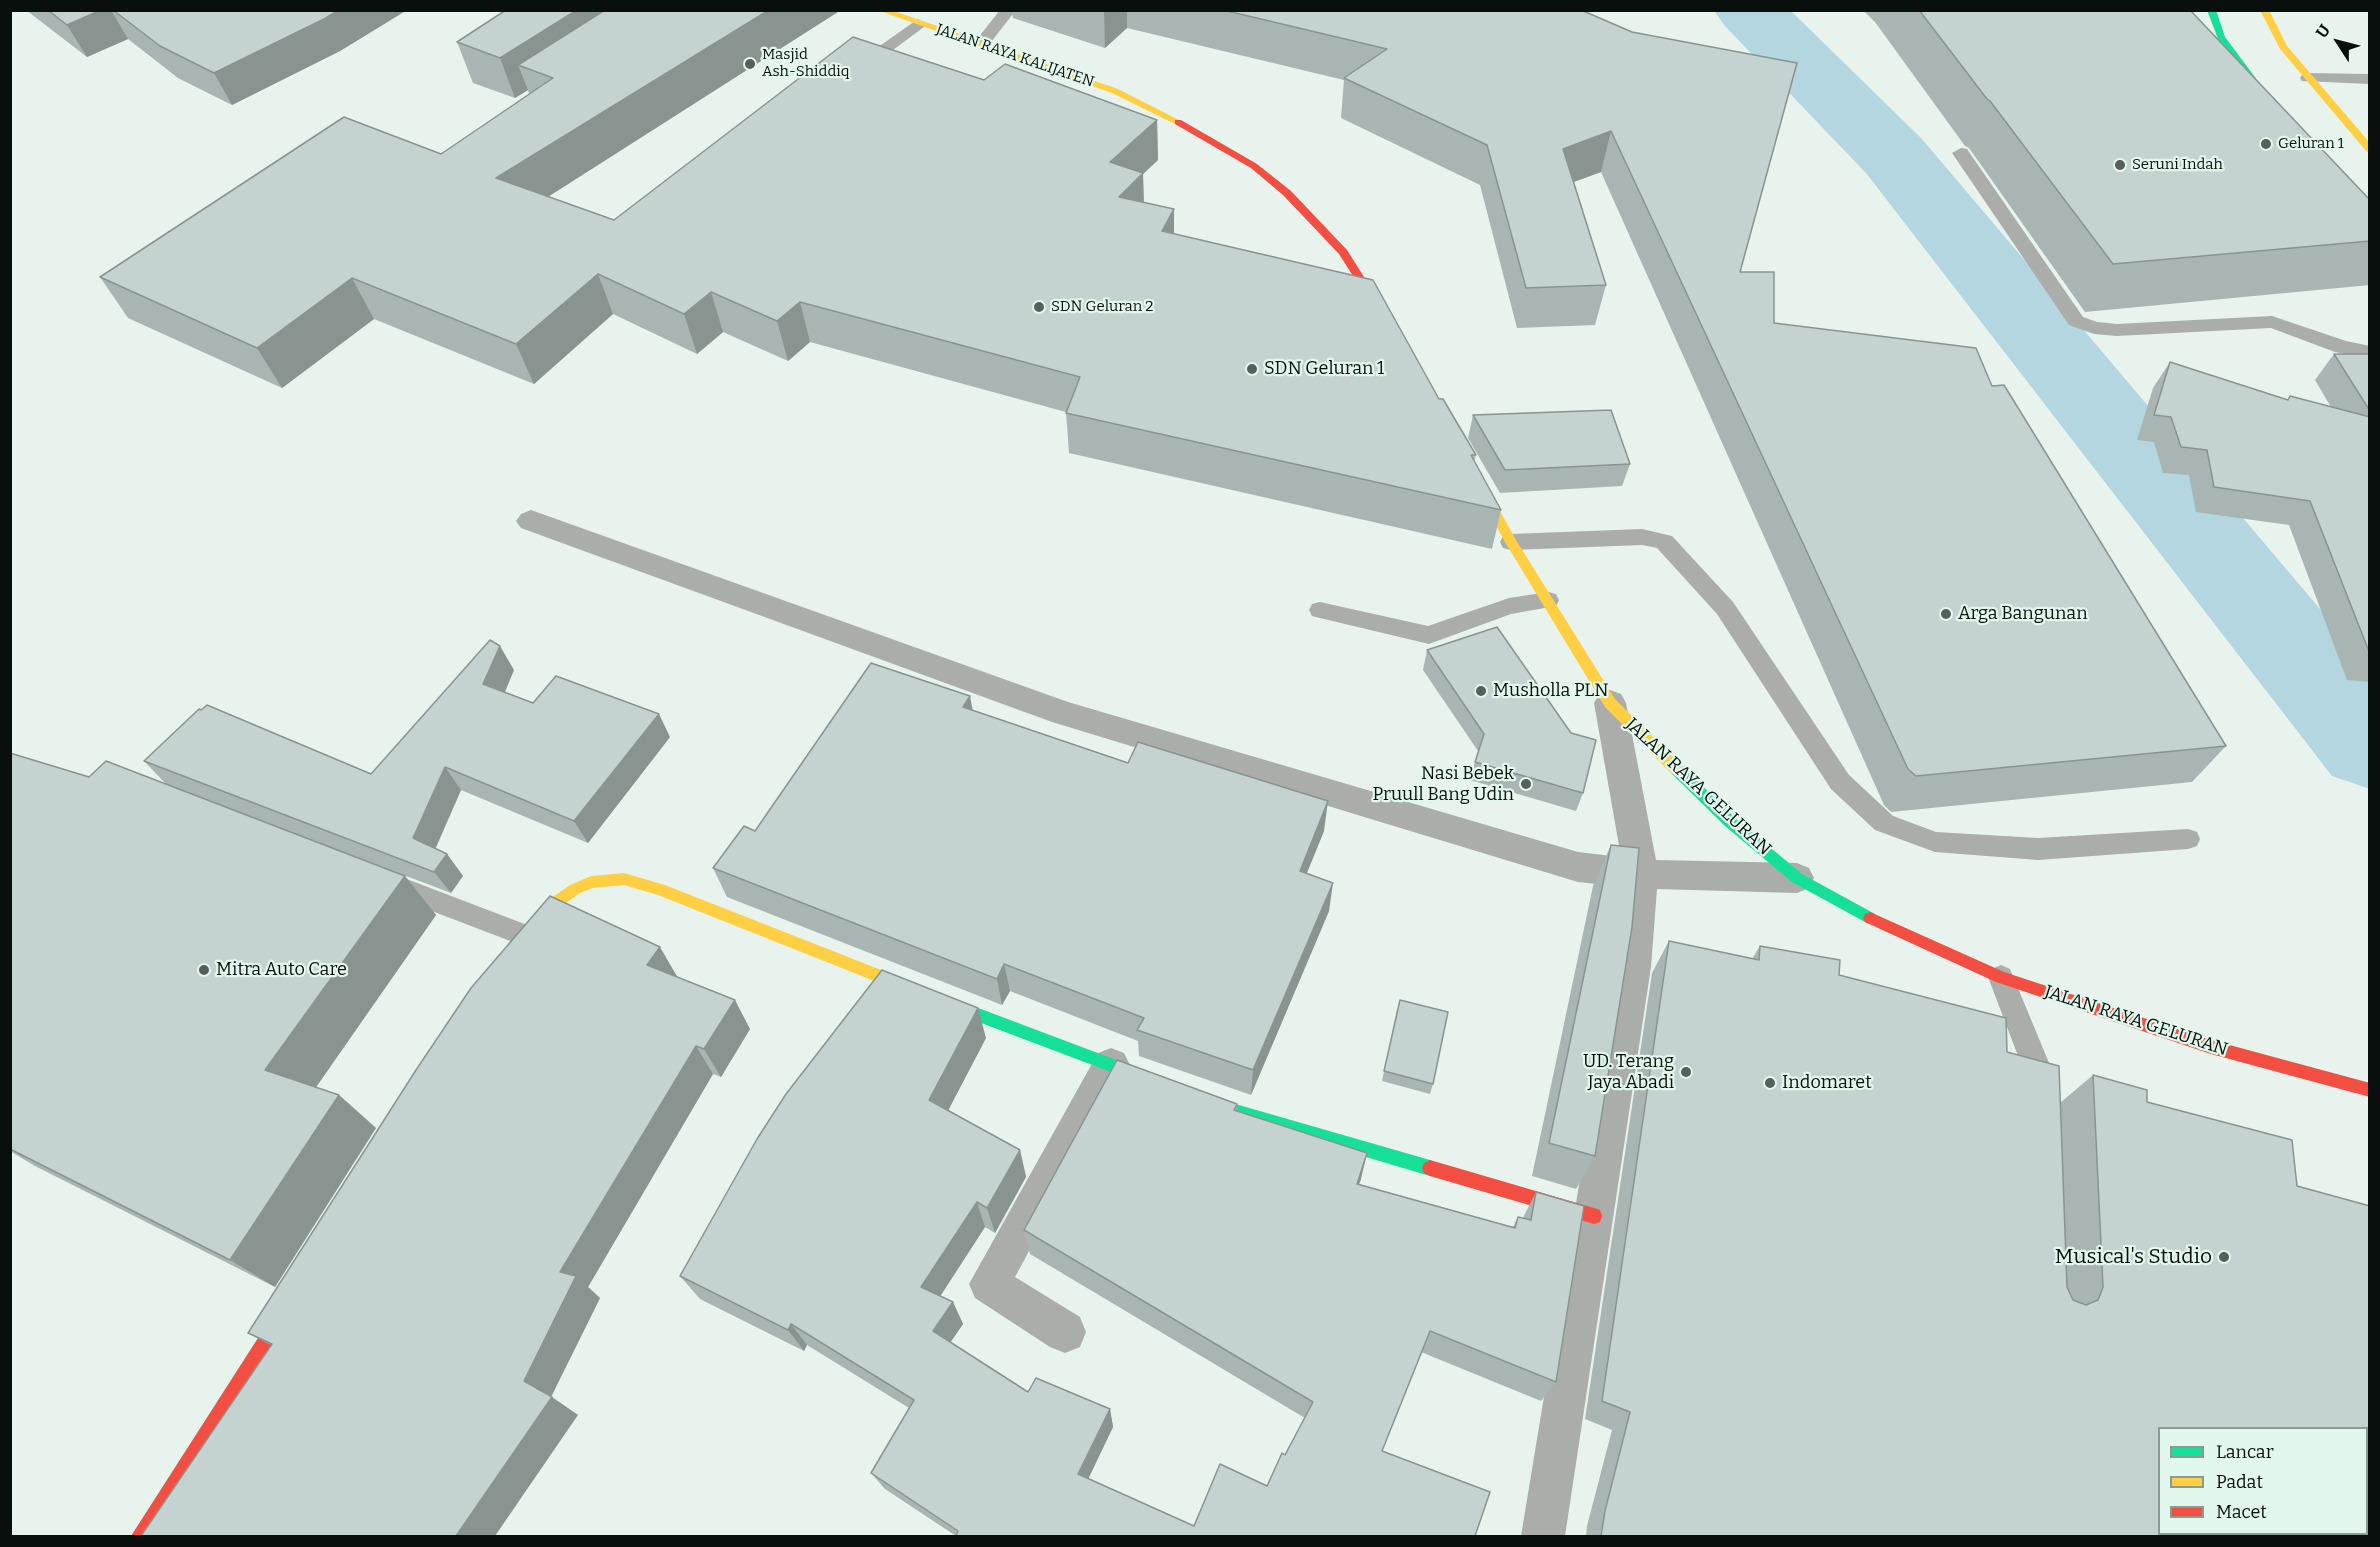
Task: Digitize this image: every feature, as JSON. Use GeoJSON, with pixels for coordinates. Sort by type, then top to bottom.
{"type":"FeatureCollection","features":[{"type":"Feature","properties":{"kind":"main road","name":"JALAN RAYA KALIJATEN"},"geometry":{"type":"LineString","coordinates":[[881,10],[918,24],[982,43],[1114,91],[1201,133],[1254,166],[1287,193],[1343,252],[1388,324]]}},
{"type":"Feature","properties":{"kind":"main road"},"geometry":{"type":"LineString","coordinates":[[2211,10],[2221,37],[2275,109]]}},
{"type":"Feature","properties":{"kind":"main road"},"geometry":{"type":"LineString","coordinates":[[2264,10],[2283,47],[2370,150]]}},
{"type":"Feature","properties":{"kind":"main road","name":"JALAN RAYA GELURAN"},"geometry":{"type":"LineString","coordinates":[[1467,463],[1511,542],[1610,703],[1730,822],[1797,878],[1882,925],[2001,977],[2211,1047],[2370,1090]]}},
{"type":"Feature","properties":{"kind":"main road"},"geometry":{"type":"LineString","coordinates":[[522,941],[555,903],[575,889],[591,882],[624,879],[660,889],[1225,1108],[1594,1216]]}},
{"type":"Feature","properties":{"kind":"main road"},"geometry":{"type":"LineString","coordinates":[[140,1536],[200,1447],[295,1296]]}},
{"type":"Feature","properties":{"kind":"street"},"geometry":{"type":"LineString","coordinates":[[531,520],[1063,713],[1578,867],[1641,874],[1797,878]]}},
{"type":"Feature","properties":{"kind":"street"},"geometry":{"type":"LineString","coordinates":[[1543,1536],[1633,967],[1641,874],[1610,703]]}},
{"type":"Feature","properties":{"kind":"street"},"geometry":{"type":"LineString","coordinates":[[1065,1332],[989,1284],[1111,1065]]}},
{"type":"Feature","properties":{"kind":"lane"},"geometry":{"type":"LineString","coordinates":[[982,43],[1009,10]]}},
{"type":"Feature","properties":{"kind":"lane"},"geometry":{"type":"LineString","coordinates":[[848,75],[918,24]]}},
{"type":"Feature","properties":{"kind":"lane"},"geometry":{"type":"LineString","coordinates":[[2308,78],[2370,79]]}},
{"type":"Feature","properties":{"kind":"lane"},"geometry":{"type":"LineString","coordinates":[[1961,153],[2076,321],[2094,328],[2117,330],[2272,322],[2342,347],[2370,353]]}},
{"type":"Feature","properties":{"kind":"lane"},"geometry":{"type":"LineString","coordinates":[[1511,542],[1642,537],[1664,542],[1675,550],[1725,608],[1840,782],[1884,823],[1935,842],[2038,849],[2188,839]]}},
{"type":"Feature","properties":{"kind":"lane"},"geometry":{"type":"LineString","coordinates":[[1320,610],[1430,635],[1509,606],[1548,600]]}},
{"type":"Feature","properties":{"kind":"lane"},"geometry":{"type":"LineString","coordinates":[[372,876],[522,941]]}},
{"type":"Feature","properties":{"kind":"lane"},"geometry":{"type":"LineString","coordinates":[[2001,977],[2043,1082],[2044,1118]]}},
{"type":"Feature","properties":{"kind":"building"},"geometry":{"type":"Polygon","coordinates":[[[48,10],[101,10],[67,25],[48,10]]]}},
{"type":"Feature","properties":{"kind":"building"},"geometry":{"type":"Polygon","coordinates":[[[113,10],[339,10],[214,73],[160,46],[113,10]]]}},
{"type":"Feature","properties":{"kind":"building"},"geometry":{"type":"Polygon","coordinates":[[[506,10],[577,10],[500,58],[457,42],[506,10]]]}},
{"type":"Feature","properties":{"kind":"building"},"geometry":{"type":"Polygon","coordinates":[[[605,10],[769,10],[496,178],[614,220],[853,37],[984,80],[1005,64],[1157,120],[1110,162],[1143,173],[1119,197],[1174,209],[1162,231],[1373,280],[1439,399],[1443,399],[1476,455],[1471,455],[1501,510],[1066,413],[1080,377],[800,302],[777,321],[711,292],[684,314],[598,274],[516,344],[352,278],[257,348],[100,277],[344,117],[441,154],[553,78],[518,65],[605,10]]]}},
{"type":"Feature","properties":{"kind":"building"},"geometry":{"type":"Polygon","coordinates":[[[1223,10],[1581,10],[1632,32],[1797,63],[1740,272],[1774,272],[1774,323],[1976,348],[1992,386],[2004,385],[2226,746],[1916,776],[1908,769],[1611,131],[1563,149],[1606,285],[1526,288],[1487,145],[1344,78],[1387,49],[1223,10]]]}},
{"type":"Feature","properties":{"kind":"building","name":"Seruni Indah"},"geometry":{"type":"Polygon","coordinates":[[[1919,10],[2190,10],[2370,200],[2370,241],[2113,264],[1919,10]]]}},
{"type":"Feature","properties":{"kind":"building"},"geometry":{"type":"Polygon","coordinates":[[[2334,354],[2370,354],[2370,411],[2334,354]]]}},
{"type":"Feature","properties":{"kind":"building"},"geometry":{"type":"Polygon","coordinates":[[[2170,362],[2288,400],[2290,396],[2370,417],[2370,654],[2310,501],[2214,487],[2207,450],[2181,447],[2171,417],[2154,415],[2170,362]]]}},
{"type":"Feature","properties":{"kind":"building"},"geometry":{"type":"Polygon","coordinates":[[[1611,410],[1630,464],[1505,470],[1473,415],[1611,410]]]}},
{"type":"Feature","properties":{"kind":"building"},"geometry":{"type":"Polygon","coordinates":[[[1497,627],[1571,733],[1596,740],[1583,793],[1475,762],[1484,734],[1427,650],[1497,627]]]}},
{"type":"Feature","properties":{"kind":"building"},"geometry":{"type":"Polygon","coordinates":[[[490,640],[500,646],[483,684],[533,703],[556,676],[659,714],[574,821],[445,767],[413,838],[447,854],[434,872],[144,761],[199,709],[207,705],[371,774],[490,640]]]}},
{"type":"Feature","properties":{"kind":"building"},"geometry":{"type":"Polygon","coordinates":[[[871,663],[970,696],[963,707],[1128,763],[1138,742],[1328,801],[1300,871],[1333,883],[1253,1070],[1137,1030],[1144,1018],[1004,964],[997,979],[713,868],[744,826],[755,831],[871,663]]]}},
{"type":"Feature","properties":{"kind":"building"},"geometry":{"type":"Polygon","coordinates":[[[10,753],[89,777],[106,761],[405,876],[265,1070],[339,1095],[230,1260],[10,1149],[10,753]]]}},
{"type":"Feature","properties":{"kind":"building"},"geometry":{"type":"Polygon","coordinates":[[[1611,845],[1639,848],[1632,927],[1595,1156],[1549,1143],[1611,845]]]}},
{"type":"Feature","properties":{"kind":"building"},"geometry":{"type":"Polygon","coordinates":[[[550,896],[660,947],[647,965],[735,1000],[704,1049],[696,1046],[560,1272],[576,1276],[524,1381],[552,1397],[456,1536],[141,1536],[272,1344],[248,1333],[416,1070],[471,988],[550,896]]]}},
{"type":"Feature","properties":{"kind":"building"},"geometry":{"type":"Polygon","coordinates":[[[1669,941],[1759,960],[1760,946],[1840,960],[1839,975],[2006,1018],[2007,1052],[2059,1066],[2067,1287],[2073,1300],[2086,1305],[2098,1300],[2103,1287],[2093,1075],[2147,1090],[2147,1102],[2292,1140],[2297,1186],[2370,1206],[2370,1536],[1601,1536],[1630,1412],[1602,1401],[1669,941]]]}},
{"type":"Feature","properties":{"kind":"building"},"geometry":{"type":"Polygon","coordinates":[[[882,970],[978,1008],[929,1100],[1020,1150],[987,1208],[977,1202],[921,1287],[953,1302],[933,1331],[1028,1392],[1036,1378],[1110,1409],[1078,1474],[1194,1526],[1220,1464],[1267,1486],[1282,1453],[1285,1455],[1313,1402],[1024,1230],[1117,1060],[1237,1104],[1234,1110],[1367,1153],[1357,1184],[1515,1228],[1518,1217],[1531,1220],[1536,1192],[1584,1206],[1556,1382],[1430,1331],[1382,1451],[1490,1492],[1475,1536],[956,1536],[958,1531],[871,1473],[914,1400],[791,1324],[788,1330],[680,1276],[757,1139],[786,1094],[882,970]]]}},
{"type":"Feature","properties":{"kind":"building"},"geometry":{"type":"Polygon","coordinates":[[[1400,1000],[1448,1012],[1433,1084],[1384,1071],[1400,1000]]]}},
{"type":"Feature","properties":{"kind":"waterway"},"geometry":{"type":"LineString","coordinates":[[1749,10],[1894,156],[2370,745]]}},
{"type":"Feature","properties":{"kind":"traffic: fast"},"geometry":{"type":"LineString","coordinates":[[2211,10],[2221,37],[2269,102]]}},
{"type":"Feature","properties":{"kind":"traffic: fast"},"geometry":{"type":"LineString","coordinates":[[1677,770],[1730,822],[1797,878],[1870,918]]}},
{"type":"Feature","properties":{"kind":"traffic: fast"},"geometry":{"type":"LineString","coordinates":[[965,1010],[1225,1108],[1430,1168]]}},
{"type":"Feature","properties":{"kind":"traffic: slow"},"geometry":{"type":"LineString","coordinates":[[881,10],[1115,91],[1178,122]]}},
{"type":"Feature","properties":{"kind":"traffic: slow"},"geometry":{"type":"LineString","coordinates":[[2264,10],[2283,47],[2370,150]]}},
{"type":"Feature","properties":{"kind":"traffic: slow"},"geometry":{"type":"LineString","coordinates":[[1477,480],[1511,542],[1610,703],[1677,770]]}},
{"type":"Feature","properties":{"kind":"traffic: slow"},"geometry":{"type":"LineString","coordinates":[[528,933],[555,903],[575,889],[591,882],[624,879],[660,889],[965,1010]]}},
{"type":"Feature","properties":{"kind":"traffic: jam"},"geometry":{"type":"LineString","coordinates":[[1178,122],[1254,166],[1287,193],[1343,252],[1383,315]]}},
{"type":"Feature","properties":{"kind":"traffic: jam"},"geometry":{"type":"LineString","coordinates":[[1870,918],[2001,977],[2211,1047],[2370,1090]]}},
{"type":"Feature","properties":{"kind":"traffic: jam"},"geometry":{"type":"LineString","coordinates":[[1430,1168],[1594,1216]]}},
{"type":"Feature","properties":{"kind":"traffic: jam"},"geometry":{"type":"LineString","coordinates":[[140,1536],[200,1447],[289,1305]]}},
{"type":"Feature","properties":{"kind":"place","name":"Masjid Ash-Shiddiq"},"geometry":{"type":"Point","coordinates":[750,64]}},
{"type":"Feature","properties":{"kind":"place","name":"Geluran 1"},"geometry":{"type":"Point","coordinates":[2266,144]}},
{"type":"Feature","properties":{"kind":"place","name":"Seruni Indah"},"geometry":{"type":"Point","coordinates":[2120,165]}},
{"type":"Feature","properties":{"kind":"place","name":"SDN Geluran 2"},"geometry":{"type":"Point","coordinates":[1039,307]}},
{"type":"Feature","properties":{"kind":"place","name":"SDN Geluran 1"},"geometry":{"type":"Point","coordinates":[1252,369]}},
{"type":"Feature","properties":{"kind":"place","name":"Arga Bangunan"},"geometry":{"type":"Point","coordinates":[1946,614]}},
{"type":"Feature","properties":{"kind":"place","name":"Musholla PLN"},"geometry":{"type":"Point","coordinates":[1481,691]}},
{"type":"Feature","properties":{"kind":"place","name":"Nasi Bebek Pruull Bang Udin"},"geometry":{"type":"Point","coordinates":[1526,784]}},
{"type":"Feature","properties":{"kind":"place","name":"Mitra Auto Care"},"geometry":{"type":"Point","coordinates":[204,970]}},
{"type":"Feature","properties":{"kind":"place","name":"UD. Terang Jaya Abadi"},"geometry":{"type":"Point","coordinates":[1686,1072]}},
{"type":"Feature","properties":{"kind":"place","name":"Indomaret"},"geometry":{"type":"Point","coordinates":[1770,1083]}},
{"type":"Feature","properties":{"kind":"place","name":"Musical's Studio"},"geometry":{"type":"Point","coordinates":[2224,1257]}}]}
